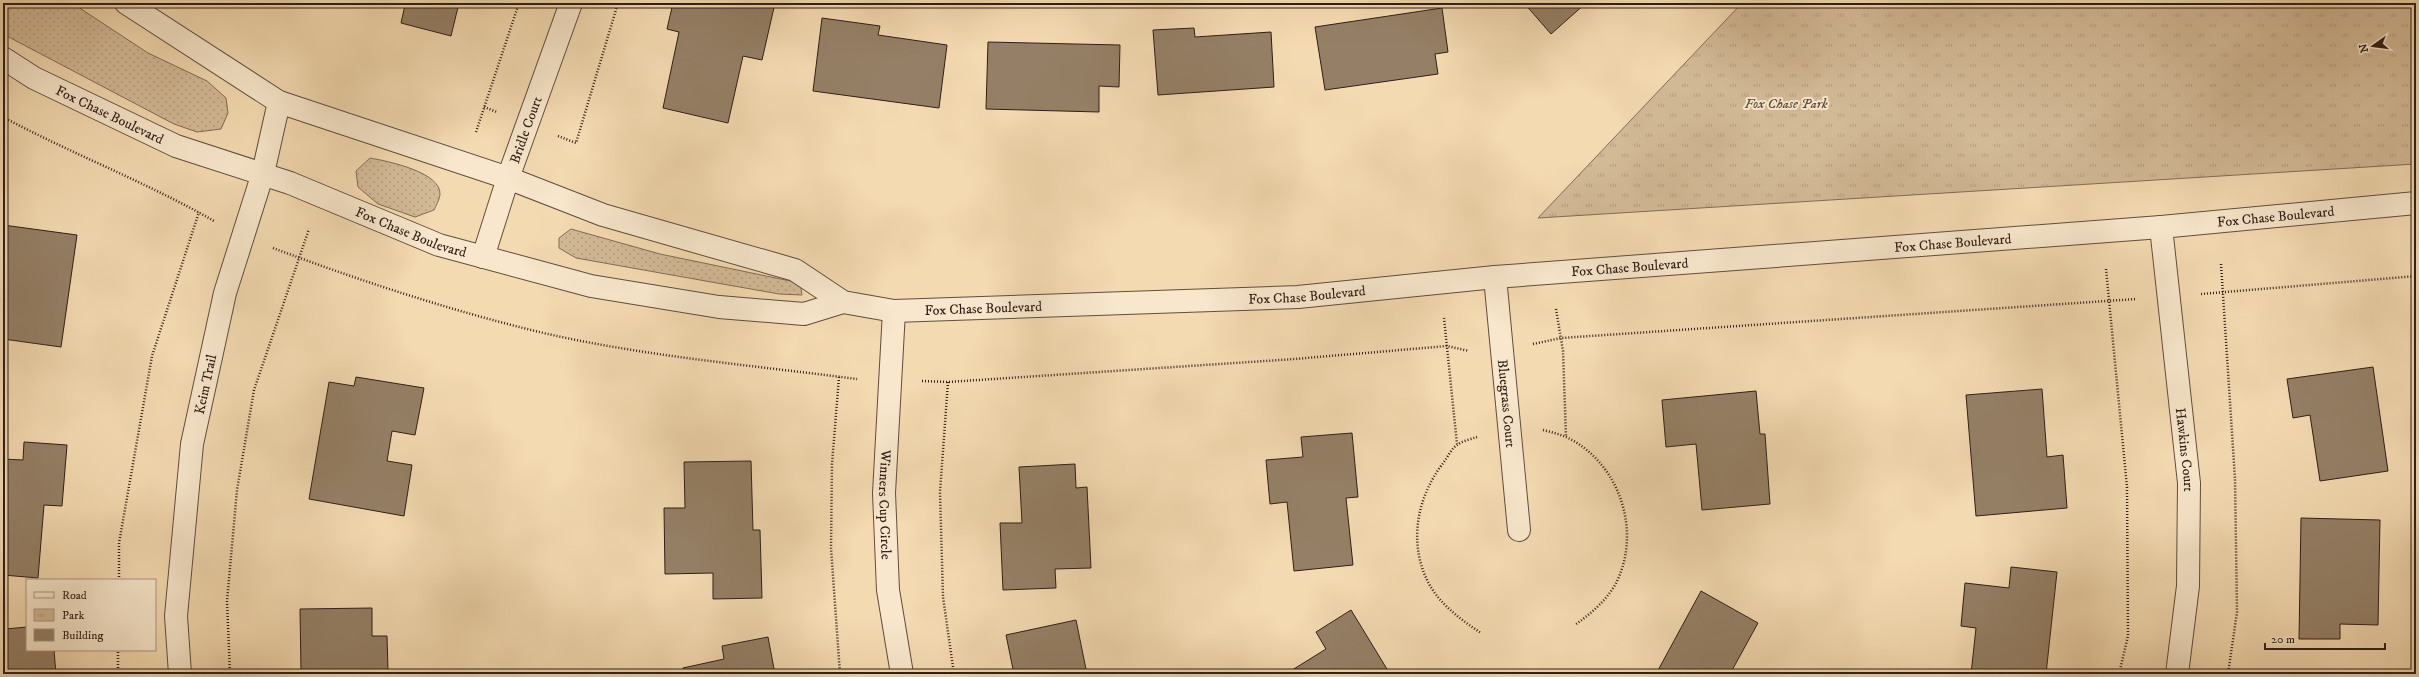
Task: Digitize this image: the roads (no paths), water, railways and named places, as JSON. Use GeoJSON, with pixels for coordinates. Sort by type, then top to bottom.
{"type":"FeatureCollection","features":[{"type":"Feature","properties":{"kind":"street","name":"Fox Chase Boulevard"},"geometry":{"type":"LineString","coordinates":[[126,3],[279,102],[508,178],[603,215],[795,270],[843,302],[894,311],[1298,297],[1495,276],[2161,227],[2416,203]]}},
{"type":"Feature","properties":{"kind":"street","name":"Bridle Court"},"geometry":{"type":"LineString","coordinates":[[483,257],[508,178],[571,3]]}},
{"type":"Feature","properties":{"kind":"street","name":"Fox Chase Boulevard"},"geometry":{"type":"LineString","coordinates":[[3,58],[34,78],[176,146],[263,173],[439,245],[592,286],[718,307],[804,314],[843,302]]}},
{"type":"Feature","properties":{"kind":"street","name":"Keim Trail"},"geometry":{"type":"LineString","coordinates":[[180,674],[176,616],[192,444],[225,292],[263,173],[279,102]]}},
{"type":"Feature","properties":{"kind":"street","name":"Hawkins Court"},"geometry":{"type":"LineString","coordinates":[[2161,227],[2170,296],[2189,483],[2188,586],[2177,674]]}},
{"type":"Feature","properties":{"kind":"street","name":"Bluegrass Court"},"geometry":{"type":"LineString","coordinates":[[1495,276],[1519,530]]}},
{"type":"Feature","properties":{"kind":"street","name":"Winners Cup Circle"},"geometry":{"type":"LineString","coordinates":[[894,311],[884,493],[888,590],[902,674]]}},
{"type":"Feature","properties":{"kind":"park label","name":"Fox Chase Park"},"geometry":{"type":"Point","coordinates":[1786,103]}}]}
